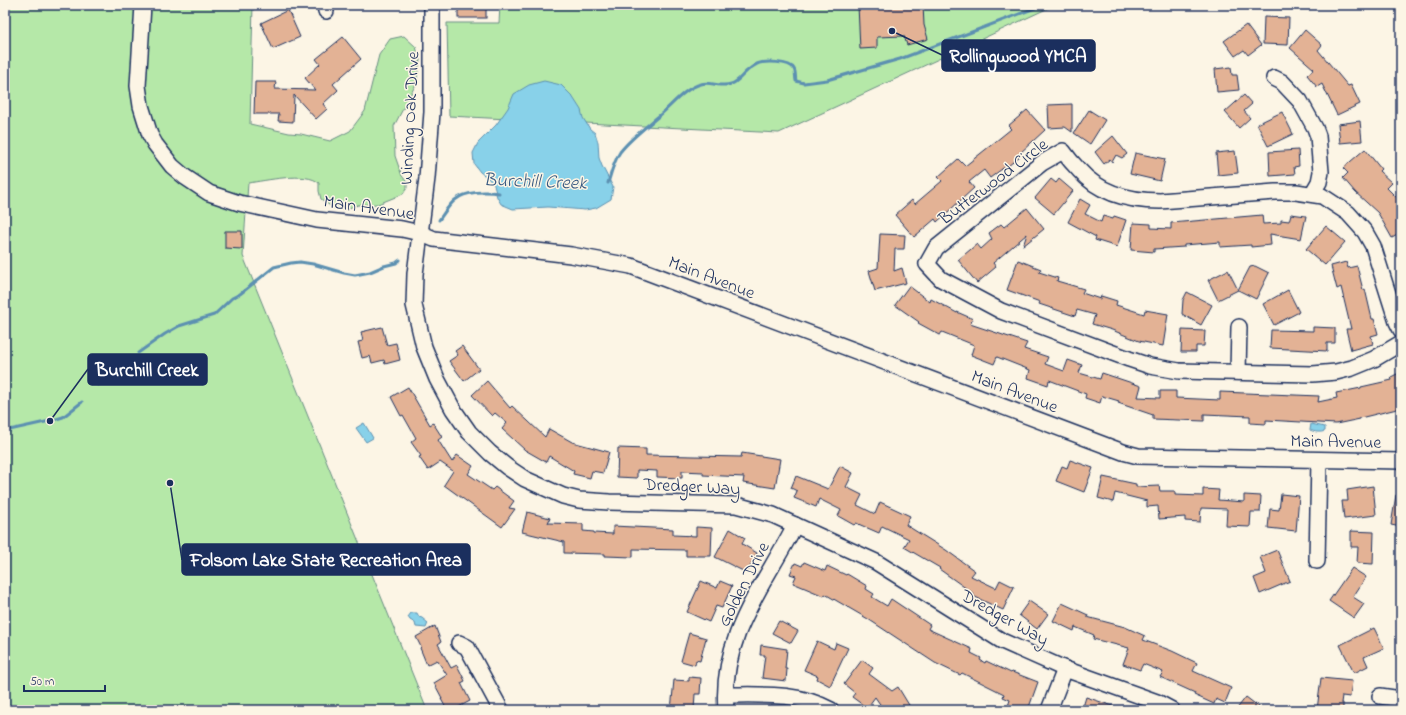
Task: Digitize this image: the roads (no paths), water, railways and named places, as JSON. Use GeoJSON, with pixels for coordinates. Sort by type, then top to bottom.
{"type":"FeatureCollection","features":[{"type":"Feature","properties":{"kind":"street","name":"Main Avenue"},"geometry":{"type":"LineString","coordinates":[[143,5],[138,86],[141,106],[150,135],[172,166],[184,177],[209,193],[239,203],[318,220],[402,228],[434,239],[571,254],[631,266],[1123,452],[1146,456],[1401,461]]}},
{"type":"Feature","properties":{"kind":"street","name":"Winding Oak Drive"},"geometry":{"type":"LineString","coordinates":[[420,233],[428,178],[432,112],[432,5]]}},
{"type":"Feature","properties":{"kind":"street"},"geometry":{"type":"LineString","coordinates":[[1274,78],[1282,82],[1300,101],[1317,132],[1320,149],[1321,172],[1319,182],[1312,194]]}},
{"type":"Feature","properties":{"kind":"street","name":"Butterwood Circle"},"geometry":{"type":"LineString","coordinates":[[1401,330],[1397,322],[1373,246],[1365,232],[1348,213],[1322,196],[1296,192],[1275,192],[1160,201],[1127,199],[1108,191],[1080,172],[1063,151],[1042,163],[936,248],[927,264],[941,279],[1001,311],[1129,360],[1150,366],[1179,371],[1313,374],[1336,372],[1352,368],[1374,359],[1401,343]]}},
{"type":"Feature","properties":{"kind":"street","name":"Dredger Way"},"geometry":{"type":"LineString","coordinates":[[420,233],[415,274],[414,306],[424,346],[436,379],[453,409],[469,432],[490,453],[525,479],[542,488],[579,500],[736,505],[773,514],[876,562],[1002,641],[1065,669],[1157,702],[1172,710]]}},
{"type":"Feature","properties":{"kind":"street"},"geometry":{"type":"LineString","coordinates":[[1238,372],[1239,327]]}},
{"type":"Feature","properties":{"kind":"street"},"geometry":{"type":"LineString","coordinates":[[1317,561],[1319,460]]}},
{"type":"Feature","properties":{"kind":"street","name":"Golden Drive"},"geometry":{"type":"LineString","coordinates":[[726,703],[727,676],[736,636],[744,616],[795,525]]}},
{"type":"Feature","properties":{"kind":"street"},"geometry":{"type":"LineString","coordinates":[[459,643],[467,647],[501,710]]}},
{"type":"Feature","properties":{"kind":"street"},"geometry":{"type":"LineString","coordinates":[[1049,710],[1065,669]]}},
{"type":"Feature","properties":{"kind":"street"},"geometry":{"type":"LineString","coordinates":[[726,703],[772,694],[808,700],[831,710]]}},
{"type":"Feature","properties":{"kind":"street"},"geometry":{"type":"LineString","coordinates":[[1380,696],[1401,699]]}},
{"type":"Feature","properties":{"kind":"water"},"geometry":{"type":"Polygon","coordinates":[[[544,81],[561,85],[572,96],[581,110],[583,118],[590,129],[595,133],[598,142],[599,158],[613,187],[611,199],[596,208],[585,210],[548,207],[513,209],[501,204],[497,197],[494,185],[474,164],[473,153],[478,143],[496,125],[508,108],[514,94],[529,85],[544,81]]]}},
{"type":"Feature","properties":{"kind":"water"},"geometry":{"type":"Polygon","coordinates":[[[364,423],[373,438],[366,442],[356,428],[364,423]]]}},
{"type":"Feature","properties":{"kind":"water"},"geometry":{"type":"Polygon","coordinates":[[[1311,424],[1325,427],[1325,431],[1318,432],[1310,430],[1311,424]]]}},
{"type":"Feature","properties":{"kind":"water"},"geometry":{"type":"Polygon","coordinates":[[[411,613],[417,613],[419,617],[428,623],[426,628],[416,627],[415,623],[408,617],[411,613]]]}},
{"type":"Feature","properties":{"kind":"waterway","name":"Burchill Creek"},"geometry":{"type":"LineString","coordinates":[[608,183],[616,159],[624,147],[679,97],[695,86],[704,83],[723,85],[731,84],[736,82],[748,70],[757,64],[765,62],[777,62],[792,66],[795,70],[796,81],[804,83],[827,80],[900,59],[1035,8],[1039,5]]}},
{"type":"Feature","properties":{"kind":"waterway","name":"Burchill Creek"},"geometry":{"type":"LineString","coordinates":[[439,220],[451,204],[460,197],[476,192],[499,193]]}},
{"type":"Feature","properties":{"kind":"waterway"},"geometry":{"type":"LineString","coordinates":[[138,353],[179,326],[214,315],[232,298],[240,294],[274,267],[300,262],[355,275],[370,272],[396,263],[400,260]]}},
{"type":"Feature","properties":{"kind":"waterway"},"geometry":{"type":"LineString","coordinates":[[98,385],[114,368],[128,359]]}},
{"type":"Feature","properties":{"kind":"waterway","name":"Burchill Creek"},"geometry":{"type":"LineString","coordinates":[[5,431],[63,417],[82,402]]}},
{"type":"Feature","properties":{"kind":"place","name":"Rollingwood YMCA"},"geometry":{"type":"Point","coordinates":[892,31]}},
{"type":"Feature","properties":{"kind":"place","name":"Burchill Creek"},"geometry":{"type":"Point","coordinates":[50,421]}},
{"type":"Feature","properties":{"kind":"place","name":"Folsom Lake State Recreation Area"},"geometry":{"type":"Point","coordinates":[170,483]}}]}
